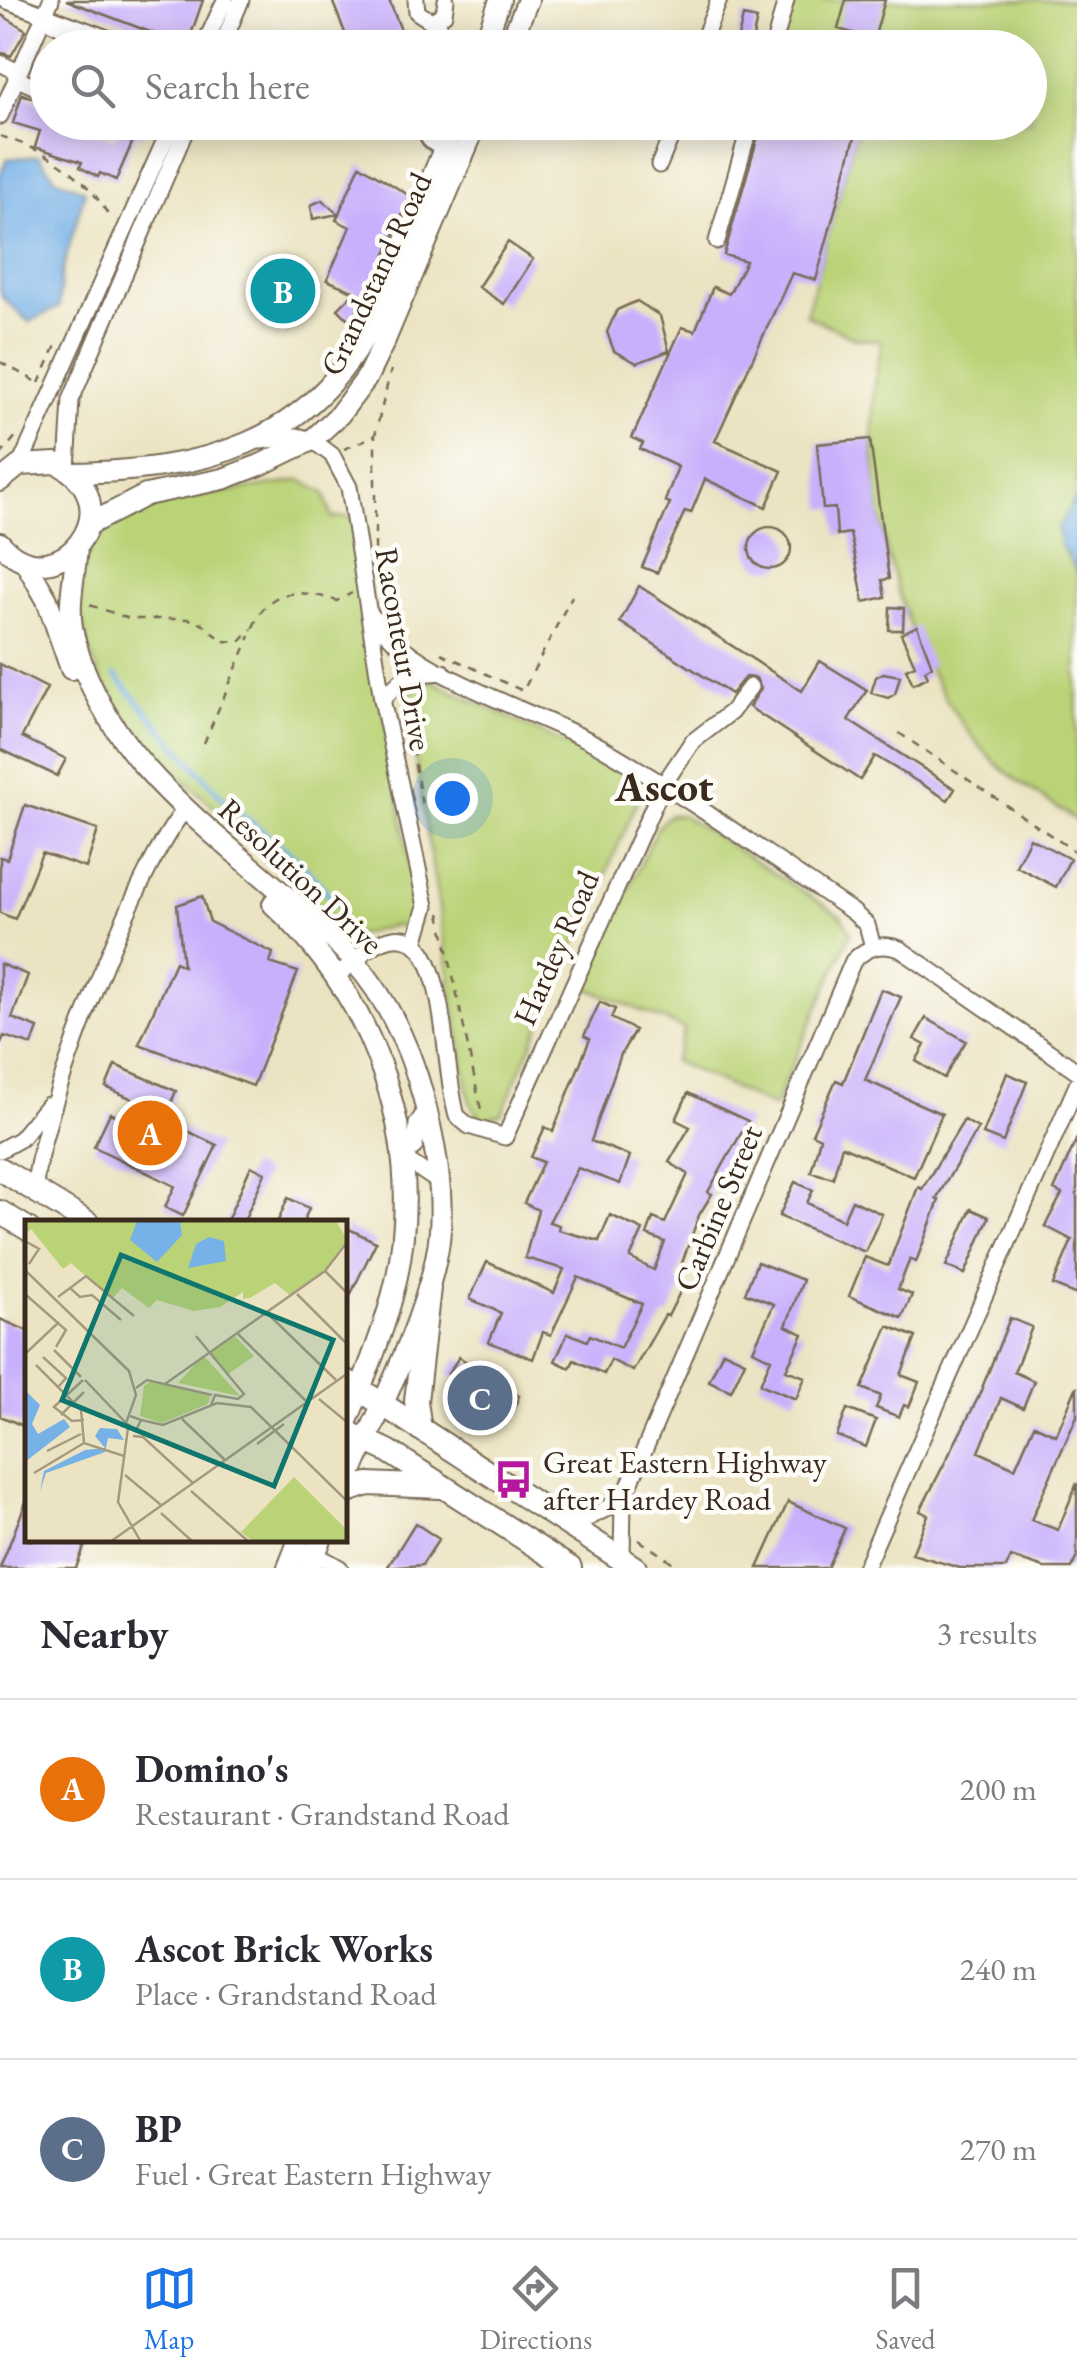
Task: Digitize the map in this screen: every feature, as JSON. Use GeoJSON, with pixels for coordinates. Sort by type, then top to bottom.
{"type":"FeatureCollection","features":[{"type":"Feature","properties":{"kind":"highway"},"geometry":{"type":"LineString","coordinates":[[0,1169],[83,1220]]}},
{"type":"Feature","properties":{"kind":"highway"},"geometry":{"type":"LineString","coordinates":[[0,1212],[25,1227]]}},
{"type":"Feature","properties":{"kind":"highway"},"geometry":{"type":"LineString","coordinates":[[420,1429],[416,1402],[429,1288]]}},
{"type":"Feature","properties":{"kind":"highway"},"geometry":{"type":"LineString","coordinates":[[352,1384],[628,1564]]}},
{"type":"Feature","properties":{"kind":"highway"},"geometry":{"type":"LineString","coordinates":[[352,1432],[570,1568]]}},
{"type":"Feature","properties":{"kind":"highway"},"geometry":{"type":"LineString","coordinates":[[348,1489],[368,1484],[444,1488]]}},
{"type":"Feature","properties":{"kind":"main road"},"geometry":{"type":"LineString","coordinates":[[489,30],[500,0]]}},
{"type":"Feature","properties":{"kind":"main road"},"geometry":{"type":"LineString","coordinates":[[516,30],[528,0]]}},
{"type":"Feature","properties":{"kind":"main road","name":"Grandstand Road"},"geometry":{"type":"LineString","coordinates":[[20,465],[44,461],[70,471],[161,468],[248,444],[300,416],[358,349],[448,140]]}},
{"type":"Feature","properties":{"kind":"main road","name":"Grandstand Road"},"geometry":{"type":"LineString","coordinates":[[90,524],[146,494],[222,479],[312,440],[366,380],[468,140]]}},
{"type":"Feature","properties":{"kind":"main road"},"geometry":{"type":"LineString","coordinates":[[0,480],[20,465]]}},
{"type":"Feature","properties":{"kind":"main road"},"geometry":{"type":"LineString","coordinates":[[0,543],[25,561],[54,561],[77,547],[90,524],[88,496],[70,471]]}},
{"type":"Feature","properties":{"kind":"main road","name":"Resolution Drive"},"geometry":{"type":"LineString","coordinates":[[77,547],[70,594],[72,634],[88,678],[133,753],[182,813],[284,914],[338,976],[384,1073],[402,1157],[400,1261],[352,1384],[352,1432]]}},
{"type":"Feature","properties":{"kind":"main road","name":"Resolution Drive"},"geometry":{"type":"LineString","coordinates":[[25,561],[47,600],[91,711],[136,774],[353,960],[402,1037],[427,1109],[440,1183],[439,1242],[429,1288],[380,1404],[352,1432]]}},
{"type":"Feature","properties":{"kind":"main road"},"geometry":{"type":"LineString","coordinates":[[348,1465],[352,1432]]}},
{"type":"Feature","properties":{"kind":"main road"},"geometry":{"type":"LineString","coordinates":[[288,1568],[311,1551]]}},
{"type":"Feature","properties":{"kind":"street"},"geometry":{"type":"LineString","coordinates":[[5,0],[69,30]]}},
{"type":"Feature","properties":{"kind":"street"},"geometry":{"type":"LineString","coordinates":[[39,30],[51,0]]}},
{"type":"Feature","properties":{"kind":"street"},"geometry":{"type":"LineString","coordinates":[[212,30],[226,0]]}},
{"type":"Feature","properties":{"kind":"street"},"geometry":{"type":"LineString","coordinates":[[228,30],[241,0]]}},
{"type":"Feature","properties":{"kind":"street"},"geometry":{"type":"LineString","coordinates":[[416,0],[420,17],[436,20]]}},
{"type":"Feature","properties":{"kind":"street"},"geometry":{"type":"LineString","coordinates":[[436,20],[446,10],[446,0]]}},
{"type":"Feature","properties":{"kind":"street"},"geometry":{"type":"LineString","coordinates":[[707,30],[719,0]]}},
{"type":"Feature","properties":{"kind":"street"},"geometry":{"type":"LineString","coordinates":[[778,30],[786,0]]}},
{"type":"Feature","properties":{"kind":"street"},"geometry":{"type":"LineString","coordinates":[[44,17],[91,30]]}},
{"type":"Feature","properties":{"kind":"street"},"geometry":{"type":"LineString","coordinates":[[436,20],[440,30]]}},
{"type":"Feature","properties":{"kind":"street"},"geometry":{"type":"LineString","coordinates":[[0,116],[30,50]]}},
{"type":"Feature","properties":{"kind":"street"},"geometry":{"type":"LineString","coordinates":[[0,64],[30,85]]}},
{"type":"Feature","properties":{"kind":"street"},"geometry":{"type":"LineString","coordinates":[[20,465],[164,140]]}},
{"type":"Feature","properties":{"kind":"street"},"geometry":{"type":"LineString","coordinates":[[70,471],[70,400],[182,140]]}},
{"type":"Feature","properties":{"kind":"street"},"geometry":{"type":"LineString","coordinates":[[429,140],[445,149]]}},
{"type":"Feature","properties":{"kind":"street"},"geometry":{"type":"LineString","coordinates":[[659,165],[669,140]]}},
{"type":"Feature","properties":{"kind":"street"},"geometry":{"type":"LineString","coordinates":[[717,241],[746,140]]}},
{"type":"Feature","properties":{"kind":"street"},"geometry":{"type":"LineString","coordinates":[[248,444],[297,436],[312,440],[332,455]]}},
{"type":"Feature","properties":{"kind":"street","name":"Raconteur Drive"},"geometry":{"type":"LineString","coordinates":[[332,455],[349,487],[382,700],[426,906],[415,943]]}},
{"type":"Feature","properties":{"kind":"street"},"geometry":{"type":"LineString","coordinates":[[368,610],[389,638],[443,672],[601,746],[663,785],[853,912],[866,925],[874,946],[886,944],[900,949],[1077,1071]]}},
{"type":"Feature","properties":{"kind":"street"},"geometry":{"type":"LineString","coordinates":[[382,700],[407,675],[443,672]]}},
{"type":"Feature","properties":{"kind":"street","name":"Hardey Road"},"geometry":{"type":"LineString","coordinates":[[415,943],[433,970],[457,1116],[468,1126],[505,1137],[663,785],[692,742],[731,712],[750,687]]}},
{"type":"Feature","properties":{"kind":"street"},"geometry":{"type":"LineString","coordinates":[[35,1192],[38,1150],[54,1098],[151,862],[182,813]]}},
{"type":"Feature","properties":{"kind":"street"},"geometry":{"type":"LineString","coordinates":[[338,976],[381,940],[394,936],[415,943]]}},
{"type":"Feature","properties":{"kind":"street","name":"Carbine Street"},"geometry":{"type":"LineString","coordinates":[[628,1564],[623,1500],[853,961],[874,946]]}},
{"type":"Feature","properties":{"kind":"street"},"geometry":{"type":"LineString","coordinates":[[866,1568],[1077,1085]]}},
{"type":"Feature","properties":{"kind":"street"},"geometry":{"type":"LineString","coordinates":[[0,1150],[20,1139],[54,1098]]}},
{"type":"Feature","properties":{"kind":"street"},"geometry":{"type":"LineString","coordinates":[[427,1109],[417,1124],[415,1146],[402,1157],[440,1183]]}},
{"type":"Feature","properties":{"kind":"street"},"geometry":{"type":"LineString","coordinates":[[564,1522],[588,1518],[623,1500]]}},
{"type":"Feature","properties":{"kind":"street"},"geometry":{"type":"LineString","coordinates":[[311,1551],[340,1568]]}},
{"type":"Feature","properties":{"kind":"path"},"geometry":{"type":"LineString","coordinates":[[0,136],[80,175],[96,190],[114,226]]}},
{"type":"Feature","properties":{"kind":"path"},"geometry":{"type":"LineString","coordinates":[[0,362],[39,383]]}},
{"type":"Feature","properties":{"kind":"path"},"geometry":{"type":"LineString","coordinates":[[376,561],[375,436],[393,365]]}},
{"type":"Feature","properties":{"kind":"path"},"geometry":{"type":"LineString","coordinates":[[332,455],[375,436]]}},
{"type":"Feature","properties":{"kind":"path"},"geometry":{"type":"LineString","coordinates":[[204,743],[258,612],[282,594],[306,591],[343,601],[364,584]]}},
{"type":"Feature","properties":{"kind":"path"},"geometry":{"type":"LineString","coordinates":[[434,650],[523,692],[572,596]]}},
{"type":"Feature","properties":{"kind":"path"},"geometry":{"type":"LineString","coordinates":[[82,603],[130,619],[189,620],[230,642],[240,642],[252,629]]}},
{"type":"Feature","properties":{"kind":"path"},"geometry":{"type":"LineString","coordinates":[[899,733],[1077,853]]}},
{"type":"Feature","properties":{"kind":"path"},"geometry":{"type":"LineString","coordinates":[[635,1532],[681,1568]]}},
{"type":"Feature","properties":{"kind":"green space"},"geometry":{"type":"Polygon","coordinates":[[[786,0],[1077,0],[1077,821],[996,763],[961,722],[932,675],[891,566],[879,508],[873,450],[874,394],[882,341],[855,338],[806,315],[854,140],[1047,140],[1047,30],[778,30],[786,0]]]}},
{"type":"Feature","properties":{"kind":"green space"},"geometry":{"type":"Polygon","coordinates":[[[301,480],[324,493],[332,518],[353,516],[418,915],[417,924],[407,930],[396,925],[353,936],[338,927],[135,729],[93,662],[82,624],[84,565],[96,540],[110,527],[162,504],[301,480]]]}},
{"type":"Feature","properties":{"kind":"green space"},"geometry":{"type":"Polygon","coordinates":[[[430,680],[623,772],[637,787],[636,804],[502,1113],[483,1120],[470,1103],[405,695],[430,680]]]}},
{"type":"Feature","properties":{"kind":"green space"},"geometry":{"type":"Polygon","coordinates":[[[669,815],[682,815],[841,916],[851,932],[774,1107],[674,1061],[685,1029],[582,986],[659,825],[669,815]]]}},
{"type":"Feature","properties":{"kind":"water"},"geometry":{"type":"Polygon","coordinates":[[[39,156],[55,178],[85,191],[61,275],[59,307],[29,322],[2,297],[0,287],[0,174],[7,159],[39,156]]]}},
{"type":"Feature","properties":{"kind":"water"},"geometry":{"type":"Polygon","coordinates":[[[1077,495],[1077,573],[1061,545],[1058,529],[1077,495]]]}},
{"type":"Feature","properties":{"kind":"building"},"geometry":{"type":"Polygon","coordinates":[[[66,0],[203,0],[193,30],[145,30],[66,0]]]}},
{"type":"Feature","properties":{"kind":"building"},"geometry":{"type":"Polygon","coordinates":[[[332,0],[389,0],[401,30],[344,30],[332,0]]]}},
{"type":"Feature","properties":{"kind":"building"},"geometry":{"type":"Polygon","coordinates":[[[846,0],[885,0],[877,30],[838,29],[846,0]]]}},
{"type":"Feature","properties":{"kind":"building"},"geometry":{"type":"Polygon","coordinates":[[[0,14],[26,30],[11,56],[0,52],[0,14]]]}},
{"type":"Feature","properties":{"kind":"building"},"geometry":{"type":"Polygon","coordinates":[[[743,16],[757,19],[755,30],[740,30],[743,16]]]}},
{"type":"Feature","properties":{"kind":"building"},"geometry":{"type":"Polygon","coordinates":[[[22,94],[30,97],[30,128],[13,123],[22,94]]]}},
{"type":"Feature","properties":{"kind":"building"},"geometry":{"type":"Polygon","coordinates":[[[37,140],[133,140],[116,180],[100,173],[98,177],[80,167],[82,162],[35,147],[37,140]]]}},
{"type":"Feature","properties":{"kind":"building"},"geometry":{"type":"Polygon","coordinates":[[[757,140],[854,140],[816,280],[792,273],[715,441],[782,471],[766,507],[705,479],[691,513],[685,511],[657,573],[642,567],[670,503],[665,501],[678,467],[640,449],[643,443],[632,438],[682,327],[695,331],[713,287],[729,294],[746,261],[724,255],[757,140]]]}},
{"type":"Feature","properties":{"kind":"building"},"geometry":{"type":"Polygon","coordinates":[[[360,165],[410,196],[368,298],[358,293],[357,313],[349,320],[338,309],[355,292],[327,280],[350,227],[336,220],[360,165]]]}},
{"type":"Feature","properties":{"kind":"building"},"geometry":{"type":"Polygon","coordinates":[[[322,200],[338,214],[313,219],[311,205],[322,200]]]}},
{"type":"Feature","properties":{"kind":"building"},"geometry":{"type":"Polygon","coordinates":[[[508,242],[533,259],[504,304],[478,287],[508,242]]]}},
{"type":"Feature","properties":{"kind":"building"},"geometry":{"type":"Polygon","coordinates":[[[637,301],[660,316],[669,351],[637,363],[614,351],[607,332],[617,310],[637,301]]]}},
{"type":"Feature","properties":{"kind":"building"},"geometry":{"type":"Polygon","coordinates":[[[870,439],[889,579],[882,580],[885,597],[864,602],[850,533],[837,535],[835,508],[823,509],[817,444],[870,439]]]}},
{"type":"Feature","properties":{"kind":"building"},"geometry":{"type":"Polygon","coordinates":[[[770,527],[785,533],[791,548],[785,563],[770,569],[755,563],[749,548],[755,533],[770,527]]]}},
{"type":"Feature","properties":{"kind":"building"},"geometry":{"type":"Polygon","coordinates":[[[639,586],[802,691],[820,661],[867,690],[848,720],[955,789],[948,800],[875,756],[860,780],[749,707],[761,689],[756,678],[745,677],[731,694],[620,622],[639,586]]]}},
{"type":"Feature","properties":{"kind":"building"},"geometry":{"type":"Polygon","coordinates":[[[890,607],[904,608],[903,630],[889,630],[890,607]]]}},
{"type":"Feature","properties":{"kind":"building"},"geometry":{"type":"Polygon","coordinates":[[[917,626],[932,666],[925,670],[928,677],[913,684],[906,669],[915,665],[901,634],[917,626]]]}},
{"type":"Feature","properties":{"kind":"building"},"geometry":{"type":"Polygon","coordinates":[[[0,664],[47,688],[22,737],[66,759],[57,776],[0,749],[0,664]]]}},
{"type":"Feature","properties":{"kind":"building"},"geometry":{"type":"Polygon","coordinates":[[[883,673],[900,676],[895,694],[888,698],[871,693],[876,677],[883,673]]]}},
{"type":"Feature","properties":{"kind":"building"},"geometry":{"type":"Polygon","coordinates":[[[25,805],[98,830],[86,868],[42,853],[15,919],[0,913],[0,857],[7,859],[25,805]]]}},
{"type":"Feature","properties":{"kind":"building"},"geometry":{"type":"Polygon","coordinates":[[[1030,838],[1070,859],[1056,887],[1016,866],[1030,838]]]}},
{"type":"Feature","properties":{"kind":"building"},"geometry":{"type":"Polygon","coordinates":[[[202,896],[210,922],[273,953],[270,963],[298,972],[253,1086],[139,1044],[175,962],[183,966],[177,905],[202,896]]]}},
{"type":"Feature","properties":{"kind":"building"},"geometry":{"type":"Polygon","coordinates":[[[0,964],[28,975],[12,1018],[38,1028],[32,1045],[4,1036],[0,1045],[0,964]]]}},
{"type":"Feature","properties":{"kind":"building"},"geometry":{"type":"Polygon","coordinates":[[[881,989],[901,997],[865,1080],[942,1114],[914,1177],[842,1146],[833,1178],[811,1172],[820,1138],[812,1134],[836,1080],[843,1083],[881,989]]]}},
{"type":"Feature","properties":{"kind":"building"},"geometry":{"type":"Polygon","coordinates":[[[600,1002],[615,1009],[611,1018],[635,1030],[621,1054],[591,1141],[630,1156],[620,1184],[578,1168],[549,1222],[559,1225],[558,1230],[599,1241],[610,1215],[643,1230],[630,1258],[654,1270],[665,1242],[647,1235],[653,1218],[665,1223],[688,1174],[669,1162],[690,1127],[676,1120],[688,1093],[748,1121],[708,1192],[712,1194],[699,1215],[676,1280],[684,1284],[668,1316],[665,1315],[633,1371],[611,1360],[604,1374],[574,1360],[570,1368],[555,1361],[568,1333],[587,1341],[590,1335],[620,1348],[642,1304],[578,1277],[551,1335],[543,1332],[533,1359],[489,1342],[501,1313],[470,1299],[487,1262],[554,1293],[564,1269],[525,1258],[538,1210],[524,1203],[543,1162],[531,1157],[545,1127],[553,1131],[590,1039],[584,1036],[600,1002]]]}},
{"type":"Feature","properties":{"kind":"building"},"geometry":{"type":"Polygon","coordinates":[[[926,1018],[966,1041],[944,1078],[916,1061],[925,1045],[914,1039],[926,1018]]]}},
{"type":"Feature","properties":{"kind":"building"},"geometry":{"type":"Polygon","coordinates":[[[115,1065],[176,1091],[164,1120],[217,1145],[183,1216],[165,1207],[175,1186],[94,1147],[110,1113],[127,1121],[137,1101],[106,1087],[115,1065]]]}},
{"type":"Feature","properties":{"kind":"building"},"geometry":{"type":"Polygon","coordinates":[[[1007,1073],[1027,1082],[1003,1142],[983,1134],[1007,1073]]]}},
{"type":"Feature","properties":{"kind":"building"},"geometry":{"type":"Polygon","coordinates":[[[964,1120],[978,1128],[936,1199],[939,1200],[916,1262],[910,1259],[898,1289],[912,1295],[902,1318],[849,1296],[865,1257],[888,1266],[918,1187],[922,1189],[964,1120]]]}},
{"type":"Feature","properties":{"kind":"building"},"geometry":{"type":"Polygon","coordinates":[[[1077,1138],[1077,1295],[1053,1285],[1072,1240],[1045,1226],[1062,1194],[1054,1190],[1077,1138]]]}},
{"type":"Feature","properties":{"kind":"building"},"geometry":{"type":"Polygon","coordinates":[[[251,1166],[265,1173],[244,1220],[227,1220],[251,1166]]]}},
{"type":"Feature","properties":{"kind":"building"},"geometry":{"type":"Polygon","coordinates":[[[795,1182],[813,1190],[807,1203],[843,1220],[852,1200],[882,1214],[865,1252],[779,1216],[795,1182]]]}},
{"type":"Feature","properties":{"kind":"building"},"geometry":{"type":"Polygon","coordinates":[[[288,1198],[309,1208],[304,1220],[278,1220],[288,1198]]]}},
{"type":"Feature","properties":{"kind":"building"},"geometry":{"type":"Polygon","coordinates":[[[971,1209],[989,1217],[965,1274],[946,1266],[971,1209]]]}},
{"type":"Feature","properties":{"kind":"building"},"geometry":{"type":"Polygon","coordinates":[[[348,1228],[376,1242],[348,1300],[348,1228]]]}},
{"type":"Feature","properties":{"kind":"building"},"geometry":{"type":"Polygon","coordinates":[[[757,1262],[803,1280],[786,1326],[803,1334],[786,1370],[805,1377],[796,1399],[760,1384],[771,1359],[753,1350],[774,1304],[745,1293],[757,1262]]]}},
{"type":"Feature","properties":{"kind":"building"},"geometry":{"type":"Polygon","coordinates":[[[1010,1318],[1032,1327],[1014,1372],[1034,1381],[1023,1408],[1001,1398],[979,1452],[1015,1468],[1034,1425],[1056,1435],[1077,1386],[1077,1416],[1031,1520],[1058,1530],[1077,1483],[1077,1556],[1072,1568],[1044,1568],[1011,1557],[1006,1568],[960,1568],[912,1554],[928,1515],[920,1511],[978,1398],[1010,1318]]]}},
{"type":"Feature","properties":{"kind":"building"},"geometry":{"type":"Polygon","coordinates":[[[0,1319],[25,1330],[25,1427],[0,1416],[0,1319]]]}},
{"type":"Feature","properties":{"kind":"building"},"geometry":{"type":"Polygon","coordinates":[[[888,1326],[916,1337],[901,1375],[919,1382],[909,1407],[904,1405],[899,1417],[876,1408],[881,1396],[862,1388],[888,1326]]]}},
{"type":"Feature","properties":{"kind":"building"},"geometry":{"type":"Polygon","coordinates":[[[723,1351],[745,1361],[731,1391],[709,1381],[723,1351]]]}},
{"type":"Feature","properties":{"kind":"building"},"geometry":{"type":"Polygon","coordinates":[[[459,1357],[519,1396],[511,1415],[448,1374],[459,1357]]]}},
{"type":"Feature","properties":{"kind":"building"},"geometry":{"type":"Polygon","coordinates":[[[847,1409],[876,1420],[866,1447],[837,1436],[847,1409]]]}},
{"type":"Feature","properties":{"kind":"building"},"geometry":{"type":"Polygon","coordinates":[[[788,1502],[845,1528],[827,1568],[758,1568],[788,1502]]]}},
{"type":"Feature","properties":{"kind":"building"},"geometry":{"type":"Polygon","coordinates":[[[25,1505],[25,1543],[86,1543],[76,1568],[0,1568],[25,1505]]]}},
{"type":"Feature","properties":{"kind":"building"},"geometry":{"type":"Polygon","coordinates":[[[415,1523],[439,1539],[422,1565],[387,1568],[415,1523]]]}},
{"type":"Feature","properties":{"kind":"waterway"},"geometry":{"type":"LineString","coordinates":[[115,675],[227,803],[297,858],[339,906]]}},
{"type":"Feature","properties":{"kind":"place","name":"Ascot Brick Works"},"geometry":{"type":"Point","coordinates":[283,291]}},
{"type":"Feature","properties":{"kind":"place","name":"Domino's"},"geometry":{"type":"Point","coordinates":[150,1133]}},
{"type":"Feature","properties":{"kind":"place","name":"BP"},"geometry":{"type":"Point","coordinates":[480,1398]}},
{"type":"Feature","properties":{"kind":"place","name":"Great Eastern Highway after Hardey Road"},"geometry":{"type":"Point","coordinates":[513,1480]}},
{"type":"Feature","properties":{"kind":"district","name":"Ascot"},"geometry":{"type":"Point","coordinates":[664,786]}}]}
